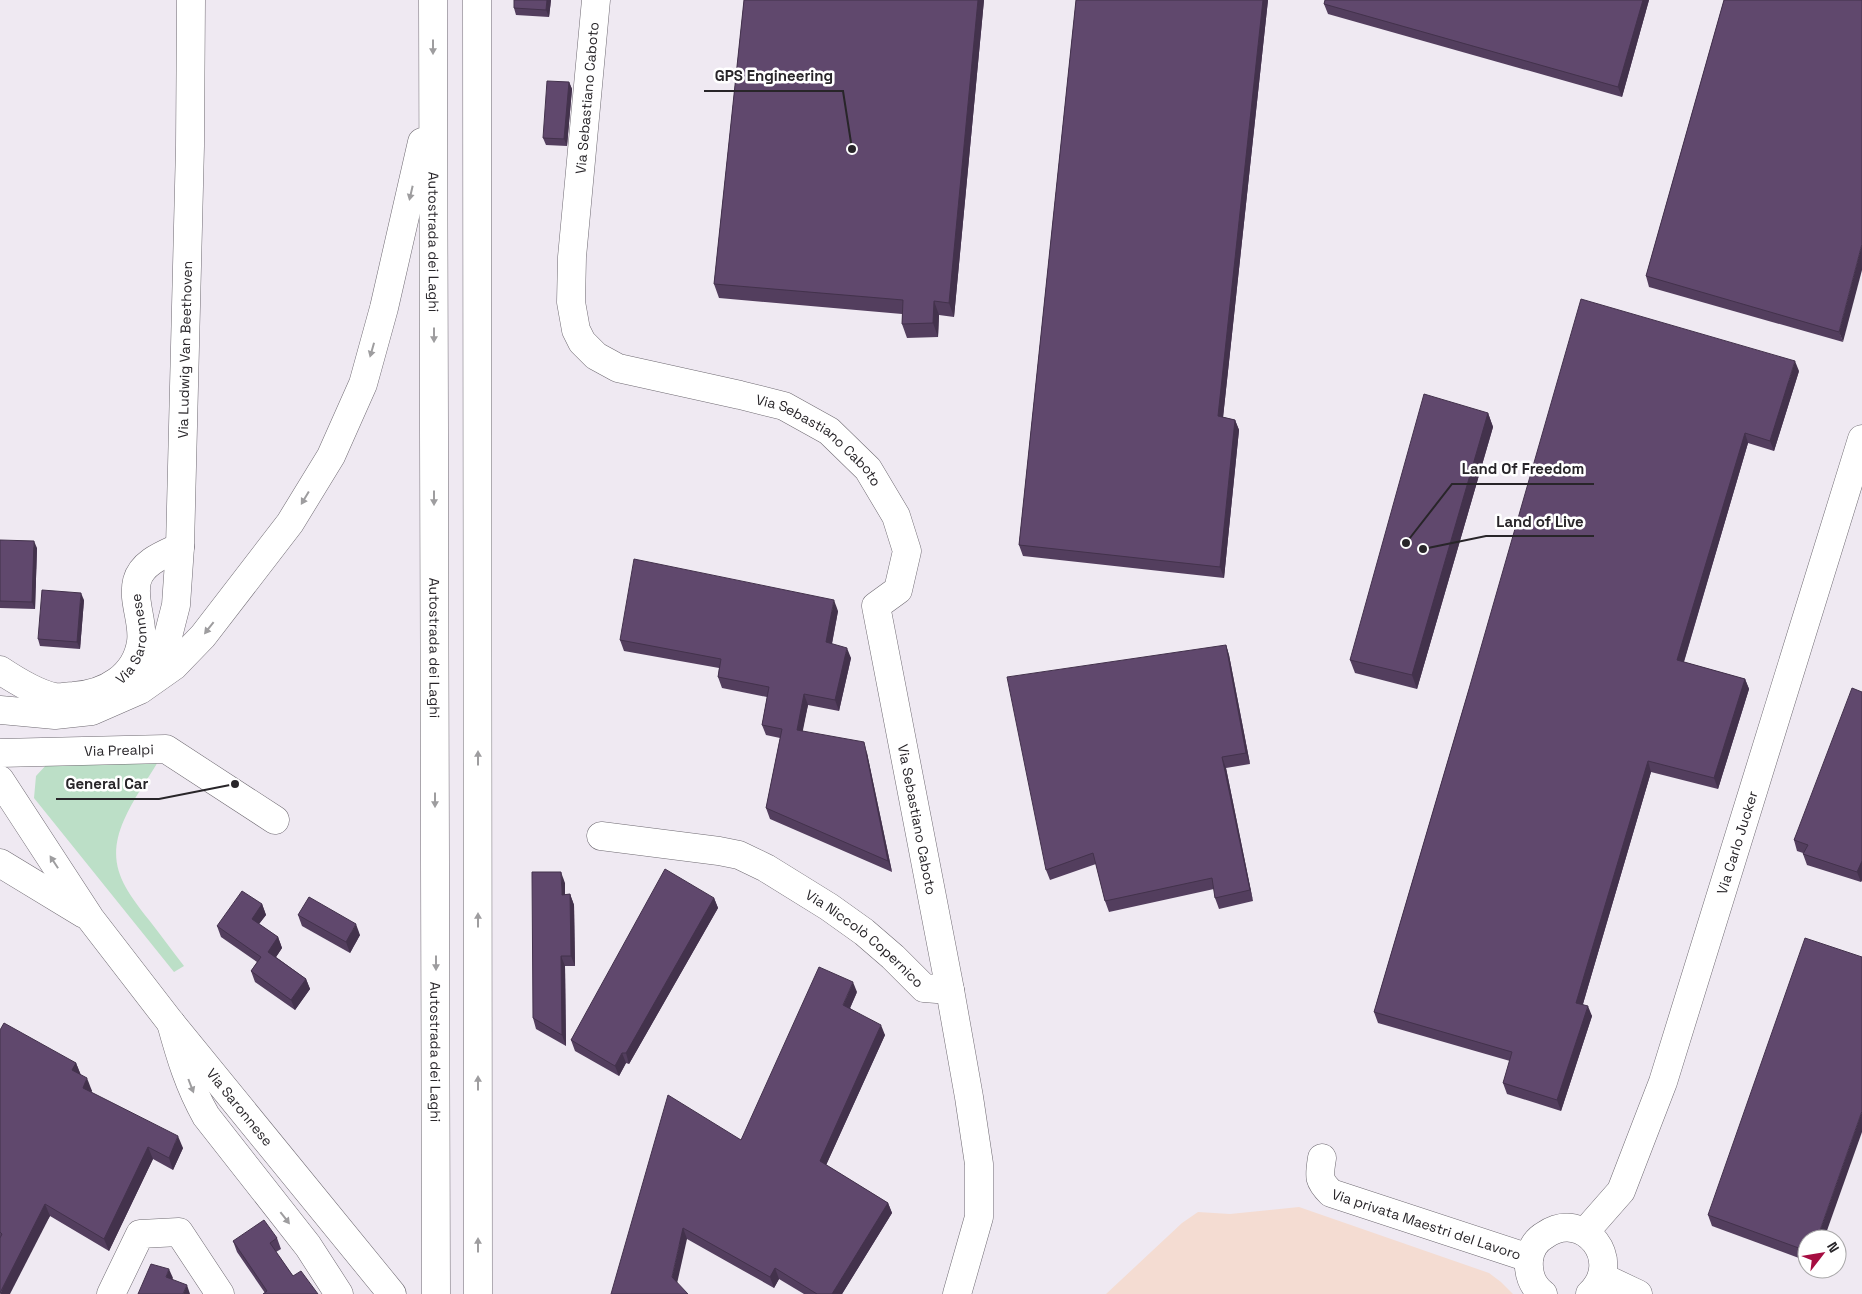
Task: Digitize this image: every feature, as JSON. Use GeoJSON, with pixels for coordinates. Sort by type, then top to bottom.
{"type":"FeatureCollection","features":[{"type":"Feature","properties":{"kind":"main road","name":"Via Ludwig Van Beethoven"},"geometry":{"type":"LineString","coordinates":[[140,690],[162,660],[176,605],[180,547],[192,0]]}},
{"type":"Feature","properties":{"kind":"main road","name":"Autostrada dei Laghi"},"geometry":{"type":"LineString","coordinates":[[433,0],[436,1294]]}},
{"type":"Feature","properties":{"kind":"main road"},"geometry":{"type":"LineString","coordinates":[[476,0],[478,1294]]}},
{"type":"Feature","properties":{"kind":"main road","name":"Via Sebastiano Caboto"},"geometry":{"type":"LineString","coordinates":[[596,0],[572,257],[571,302],[576,330],[582,342],[596,356],[618,368],[740,394],[784,406],[829,431],[868,469],[896,516],[907,551],[898,590],[876,606],[950,990]]}},
{"type":"Feature","properties":{"kind":"main road"},"geometry":{"type":"LineString","coordinates":[[0,710],[55,715],[92,711],[140,690],[174,666],[203,636],[290,523],[331,456],[363,384],[386,299],[433,94]]}},
{"type":"Feature","properties":{"kind":"main road","name":"Via Carlo Jucker"},"geometry":{"type":"LineString","coordinates":[[1585,1232],[1621,1191],[1663,1082],[1862,439]]}},
{"type":"Feature","properties":{"kind":"main road","name":"Via Saronnese"},"geometry":{"type":"LineString","coordinates":[[0,670],[17,682],[55,697],[96,693],[120,681],[137,659],[141,640],[136,598],[137,581],[145,568],[158,557],[180,547]]}},
{"type":"Feature","properties":{"kind":"main road","name":"Via Prealpi"},"geometry":{"type":"LineString","coordinates":[[0,753],[166,749],[276,820]]}},
{"type":"Feature","properties":{"kind":"main road","name":"Via Saronnese"},"geometry":{"type":"LineString","coordinates":[[0,780],[90,918],[171,1023],[392,1294]]}},
{"type":"Feature","properties":{"kind":"main road","name":"Via Niccolò Copernico"},"geometry":{"type":"LineString","coordinates":[[601,836],[739,855],[766,868],[864,932],[893,957],[924,988],[950,990]]}},
{"type":"Feature","properties":{"kind":"main road","name":"Via Saronnese"},"geometry":{"type":"LineString","coordinates":[[0,863],[90,918]]}},
{"type":"Feature","properties":{"kind":"main road"},"geometry":{"type":"LineString","coordinates":[[950,990],[969,1097],[978,1164],[978,1217],[957,1294]]}},
{"type":"Feature","properties":{"kind":"main road"},"geometry":{"type":"LineString","coordinates":[[171,1023],[185,1071],[194,1094],[206,1116],[308,1246],[338,1294]]}},
{"type":"Feature","properties":{"kind":"main road","name":"Via privata Maestri del Lavoro"},"geometry":{"type":"LineString","coordinates":[[1322,1158],[1319,1176],[1322,1184],[1331,1193],[1529,1258]]}},
{"type":"Feature","properties":{"kind":"main road"},"geometry":{"type":"LineString","coordinates":[[1543,1294],[1532,1282],[1529,1258],[1533,1247],[1540,1237],[1550,1231],[1562,1228],[1574,1228],[1585,1232],[1595,1241],[1601,1252],[1604,1264],[1596,1285],[1638,1294]]}},
{"type":"Feature","properties":{"kind":"main road"},"geometry":{"type":"LineString","coordinates":[[111,1294],[140,1234],[179,1232],[220,1294]]}},
{"type":"Feature","properties":{"kind":"shaded area"},"geometry":{"type":"Polygon","coordinates":[[[1299,1207],[1489,1273],[1513,1294],[1106,1294],[1182,1223],[1198,1212],[1230,1214],[1299,1207]]]}},
{"type":"Feature","properties":{"kind":"green space"},"geometry":{"type":"Polygon","coordinates":[[[159,760],[124,820],[116,849],[120,874],[131,896],[184,966],[174,972],[34,798],[36,776],[49,762],[159,760]]]}},
{"type":"Feature","properties":{"kind":"building"},"geometry":{"type":"Polygon","coordinates":[[[514,0],[547,0],[546,10],[514,8],[514,0]]]}},
{"type":"Feature","properties":{"kind":"building"},"geometry":{"type":"Polygon","coordinates":[[[744,0],[978,0],[949,303],[934,301],[933,323],[902,324],[903,300],[714,284],[744,0]]]}},
{"type":"Feature","properties":{"kind":"building"},"geometry":{"type":"Polygon","coordinates":[[[1076,0],[1263,0],[1218,416],[1235,420],[1220,567],[1019,545],[1076,0]]]}},
{"type":"Feature","properties":{"kind":"building"},"geometry":{"type":"Polygon","coordinates":[[[1325,0],[1643,0],[1618,87],[1324,4],[1325,0]]]}},
{"type":"Feature","properties":{"kind":"building"},"geometry":{"type":"Polygon","coordinates":[[[1724,0],[1862,0],[1862,244],[1839,332],[1646,276],[1724,0]]]}},
{"type":"Feature","properties":{"kind":"building"},"geometry":{"type":"Polygon","coordinates":[[[547,81],[569,82],[564,139],[543,138],[547,81]]]}},
{"type":"Feature","properties":{"kind":"building"},"geometry":{"type":"Polygon","coordinates":[[[1581,299],[1795,361],[1770,441],[1745,433],[1677,660],[1745,679],[1714,778],[1648,761],[1576,1003],[1588,1006],[1557,1100],[1503,1083],[1512,1052],[1374,1012],[1581,299]]]}},
{"type":"Feature","properties":{"kind":"building"},"geometry":{"type":"Polygon","coordinates":[[[1424,394],[1488,413],[1412,675],[1350,660],[1424,394]]]}},
{"type":"Feature","properties":{"kind":"building"},"geometry":{"type":"Polygon","coordinates":[[[0,540],[34,541],[32,602],[0,601],[0,540]]]}},
{"type":"Feature","properties":{"kind":"building"},"geometry":{"type":"Polygon","coordinates":[[[634,559],[834,600],[826,642],[847,648],[835,700],[804,694],[797,730],[864,742],[888,861],[766,808],[782,729],[762,725],[769,687],[718,677],[721,659],[620,640],[634,559]]]}},
{"type":"Feature","properties":{"kind":"building"},"geometry":{"type":"Polygon","coordinates":[[[42,590],[81,593],[77,642],[38,639],[42,590]]]}},
{"type":"Feature","properties":{"kind":"building"},"geometry":{"type":"Polygon","coordinates":[[[1226,645],[1246,753],[1222,757],[1250,890],[1215,898],[1212,878],[1105,901],[1093,853],[1046,870],[1007,677],[1226,645]]]}},
{"type":"Feature","properties":{"kind":"building"},"geometry":{"type":"Polygon","coordinates":[[[1852,688],[1862,692],[1862,861],[1857,872],[1803,854],[1808,845],[1794,840],[1852,688]]]}},
{"type":"Feature","properties":{"kind":"building"},"geometry":{"type":"Polygon","coordinates":[[[665,869],[714,898],[626,1053],[622,1053],[615,1066],[571,1040],[665,869]]]}},
{"type":"Feature","properties":{"kind":"building"},"geometry":{"type":"Polygon","coordinates":[[[532,872],[561,872],[562,895],[570,894],[571,956],[561,956],[562,1035],[533,1018],[532,872]]]}},
{"type":"Feature","properties":{"kind":"building"},"geometry":{"type":"Polygon","coordinates":[[[242,891],[262,904],[252,919],[278,937],[268,952],[306,979],[291,1000],[251,971],[261,957],[217,926],[242,891]]]}},
{"type":"Feature","properties":{"kind":"building"},"geometry":{"type":"Polygon","coordinates":[[[309,897],[356,924],[346,942],[298,915],[309,897]]]}},
{"type":"Feature","properties":{"kind":"building"},"geometry":{"type":"Polygon","coordinates":[[[1805,938],[1862,957],[1862,1111],[1821,1229],[1797,1229],[1797,1247],[1708,1215],[1805,938]]]}},
{"type":"Feature","properties":{"kind":"building"},"geometry":{"type":"Polygon","coordinates":[[[819,967],[853,982],[843,1005],[881,1025],[820,1161],[888,1203],[832,1294],[817,1294],[775,1268],[770,1277],[683,1228],[672,1277],[688,1294],[611,1294],[668,1095],[741,1140],[819,967]]]}},
{"type":"Feature","properties":{"kind":"building"},"geometry":{"type":"Polygon","coordinates":[[[4,1023],[76,1063],[72,1070],[87,1078],[83,1088],[178,1136],[169,1158],[148,1147],[104,1239],[45,1204],[0,1293],[0,1238],[2,1234],[0,1232],[0,1030],[4,1023]]]}},
{"type":"Feature","properties":{"kind":"building"},"geometry":{"type":"Polygon","coordinates":[[[264,1220],[277,1238],[270,1243],[293,1276],[301,1271],[318,1294],[263,1294],[267,1291],[233,1241],[264,1220]]]}},
{"type":"Feature","properties":{"kind":"building"},"geometry":{"type":"Polygon","coordinates":[[[151,1264],[169,1269],[166,1277],[187,1285],[183,1294],[138,1294],[151,1264]]]}},
{"type":"Feature","properties":{"kind":"place","name":"GPS Engineering"},"geometry":{"type":"Point","coordinates":[852,149]}},
{"type":"Feature","properties":{"kind":"place","name":"Land Of Freedom"},"geometry":{"type":"Point","coordinates":[1406,543]}},
{"type":"Feature","properties":{"kind":"place","name":"Land of Live"},"geometry":{"type":"Point","coordinates":[1423,549]}},
{"type":"Feature","properties":{"kind":"place","name":"General Car"},"geometry":{"type":"Point","coordinates":[235,784]}}]}
